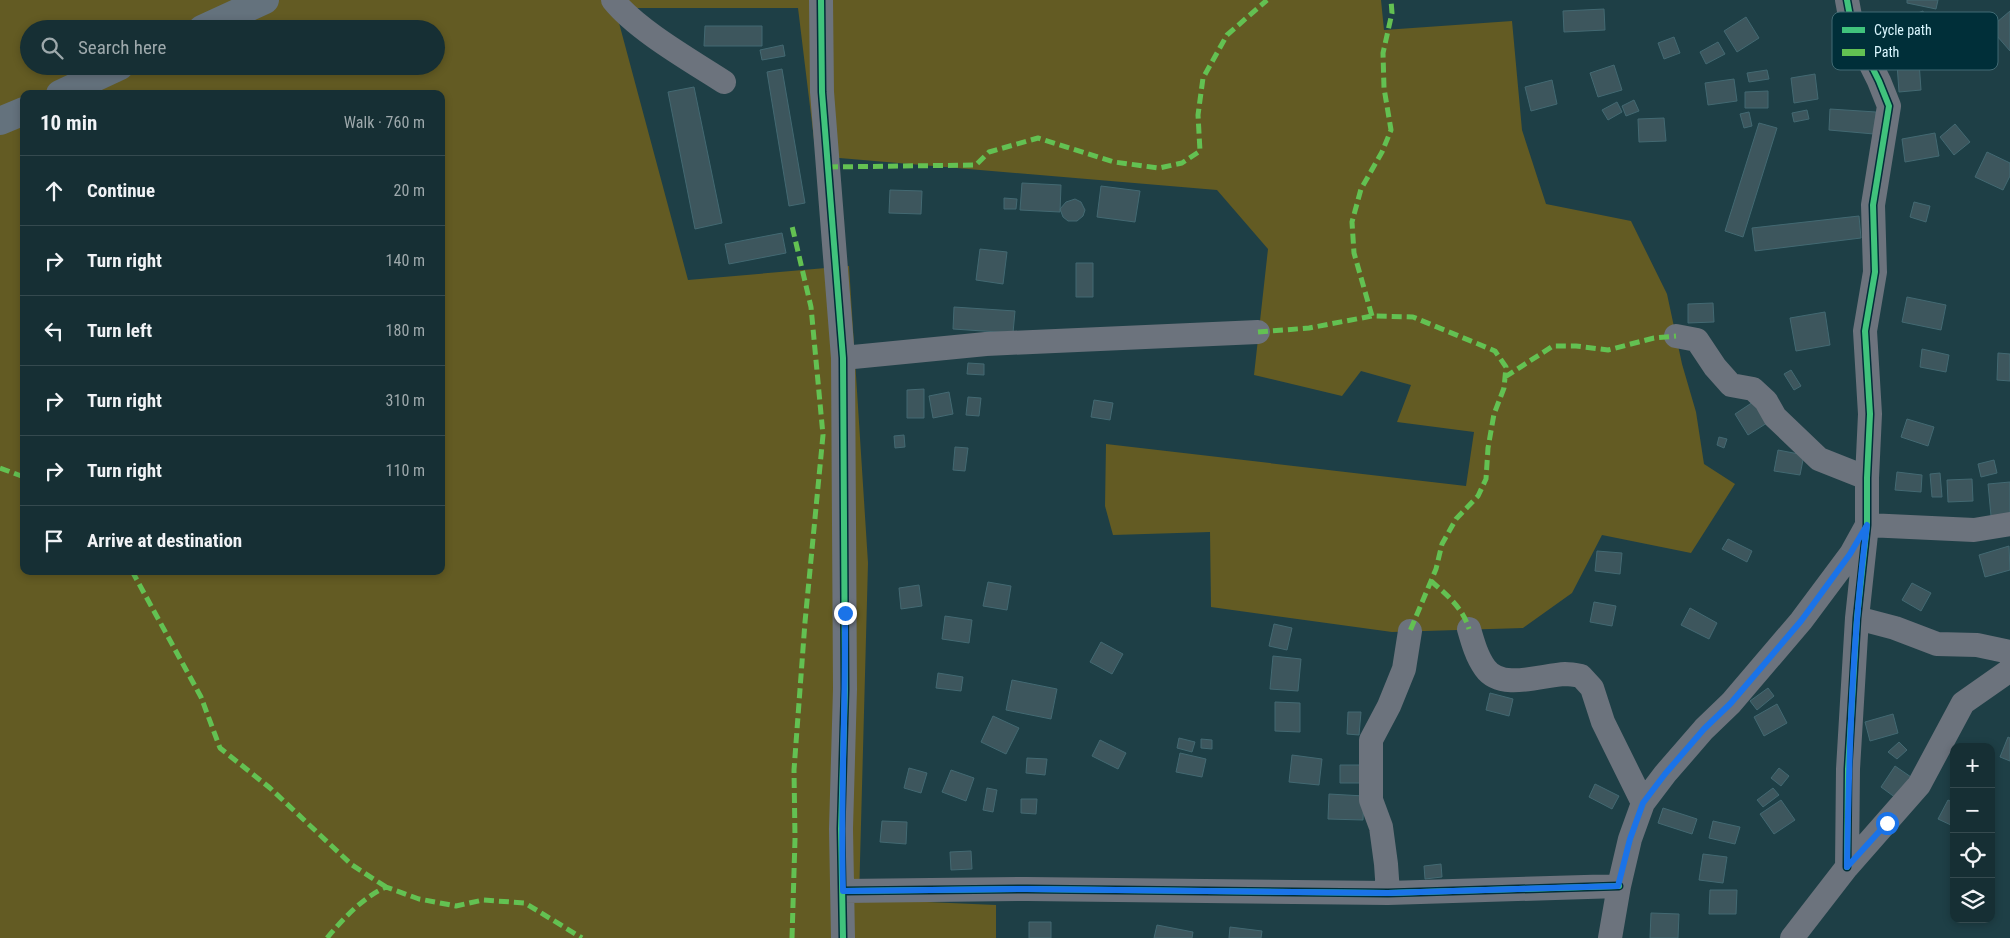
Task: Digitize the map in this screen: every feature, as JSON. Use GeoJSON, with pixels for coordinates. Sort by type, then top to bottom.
{"type":"FeatureCollection","features":[{"type":"Feature","properties":{"kind":"main road"},"geometry":{"type":"LineString","coordinates":[[222,20],[265,0]]}},
{"type":"Feature","properties":{"kind":"main road"},"geometry":{"type":"LineString","coordinates":[[69,90],[101,75]]}},
{"type":"Feature","properties":{"kind":"main road"},"geometry":{"type":"LineString","coordinates":[[0,122],[20,113]]}},
{"type":"Feature","properties":{"kind":"street"},"geometry":{"type":"LineString","coordinates":[[613,0],[644,28],[724,82]]}},
{"type":"Feature","properties":{"kind":"street"},"geometry":{"type":"LineString","coordinates":[[821,0],[822,92],[843,358],[846,689],[841,829],[843,938]]}},
{"type":"Feature","properties":{"kind":"street"},"geometry":{"type":"LineString","coordinates":[[1847,867],[1848,770],[1857,618],[1867,525],[1870,414],[1865,331],[1875,272],[1873,205],[1889,106],[1874,70]]}},
{"type":"Feature","properties":{"kind":"street"},"geometry":{"type":"LineString","coordinates":[[843,358],[986,344],[1258,332]]}},
{"type":"Feature","properties":{"kind":"street"},"geometry":{"type":"LineString","coordinates":[[1676,336],[1697,340],[1715,367],[1731,385],[1753,389],[1766,401],[1775,417],[1819,459],[1867,478]]}},
{"type":"Feature","properties":{"kind":"street"},"geometry":{"type":"LineString","coordinates":[[1867,525],[1974,530],[2010,524]]}},
{"type":"Feature","properties":{"kind":"street"},"geometry":{"type":"LineString","coordinates":[[1610,938],[1618,886],[1630,839],[1643,803],[1697,736],[1731,703],[1801,621],[1850,554],[1867,525]]}},
{"type":"Feature","properties":{"kind":"street"},"geometry":{"type":"LineString","coordinates":[[1857,618],[1895,628],[1937,644],[1977,645],[2010,652]]}},
{"type":"Feature","properties":{"kind":"street"},"geometry":{"type":"LineString","coordinates":[[1469,629],[1477,656],[1486,670],[1498,680],[1522,680],[1567,674],[1581,676],[1592,688],[1603,722],[1643,803]]}},
{"type":"Feature","properties":{"kind":"street"},"geometry":{"type":"LineString","coordinates":[[1388,893],[1386,864],[1380,827],[1371,800],[1371,740],[1389,706],[1404,669],[1410,631]]}},
{"type":"Feature","properties":{"kind":"street"},"geometry":{"type":"LineString","coordinates":[[1792,938],[1847,867],[1919,785],[1963,703],[2010,670]]}},
{"type":"Feature","properties":{"kind":"street"},"geometry":{"type":"LineString","coordinates":[[843,891],[1027,889],[1388,893],[1618,886]]}},
{"type":"Feature","properties":{"kind":"shaded area"},"geometry":{"type":"Polygon","coordinates":[[[0,0],[1381,0],[1384,30],[1512,21],[1522,130],[1546,204],[1631,221],[1667,294],[1682,364],[1696,412],[1704,464],[1735,484],[1691,553],[1602,535],[1572,593],[1523,628],[1392,632],[1211,607],[1210,532],[1113,535],[1105,506],[1106,444],[1466,486],[1474,432],[1397,422],[1411,385],[1361,371],[1342,396],[1254,375],[1268,249],[1217,190],[816,156],[798,8],[615,8],[688,280],[849,266],[868,563],[859,899],[996,905],[996,938],[0,938],[0,0]]]}},
{"type":"Feature","properties":{"kind":"building"},"geometry":{"type":"Polygon","coordinates":[[[1907,0],[1938,0],[1936,9],[1907,3],[1907,0]]]}},
{"type":"Feature","properties":{"kind":"building"},"geometry":{"type":"Polygon","coordinates":[[[1604,9],[1605,30],[1564,32],[1563,11],[1604,9]]]}},
{"type":"Feature","properties":{"kind":"building"},"geometry":{"type":"Polygon","coordinates":[[[2010,11],[2010,51],[1998,37],[1998,21],[2010,11]]]}},
{"type":"Feature","properties":{"kind":"building"},"geometry":{"type":"Polygon","coordinates":[[[1746,17],[1759,38],[1737,52],[1724,31],[1746,17]]]}},
{"type":"Feature","properties":{"kind":"building"},"geometry":{"type":"Polygon","coordinates":[[[705,26],[762,26],[762,46],[704,46],[705,26]]]}},
{"type":"Feature","properties":{"kind":"building"},"geometry":{"type":"Polygon","coordinates":[[[1674,37],[1680,53],[1664,59],[1658,43],[1674,37]]]}},
{"type":"Feature","properties":{"kind":"building"},"geometry":{"type":"Polygon","coordinates":[[[1718,42],[1725,54],[1706,64],[1700,52],[1718,42]]]}},
{"type":"Feature","properties":{"kind":"building"},"geometry":{"type":"Polygon","coordinates":[[[783,45],[785,56],[762,60],[760,50],[783,45]]]}},
{"type":"Feature","properties":{"kind":"building"},"geometry":{"type":"Polygon","coordinates":[[[1614,65],[1622,90],[1598,97],[1590,73],[1614,65]]]}},
{"type":"Feature","properties":{"kind":"building"},"geometry":{"type":"Polygon","coordinates":[[[782,69],[805,203],[789,206],[767,72],[782,69]]]}},
{"type":"Feature","properties":{"kind":"building"},"geometry":{"type":"Polygon","coordinates":[[[1767,70],[1769,79],[1749,82],[1747,73],[1767,70]]]}},
{"type":"Feature","properties":{"kind":"building"},"geometry":{"type":"Polygon","coordinates":[[[1897,70],[1920,70],[1921,90],[1899,92],[1897,70]]]}},
{"type":"Feature","properties":{"kind":"building"},"geometry":{"type":"Polygon","coordinates":[[[1815,74],[1818,99],[1794,103],[1791,78],[1815,74]]]}},
{"type":"Feature","properties":{"kind":"building"},"geometry":{"type":"Polygon","coordinates":[[[1734,79],[1737,101],[1708,105],[1705,83],[1734,79]]]}},
{"type":"Feature","properties":{"kind":"building"},"geometry":{"type":"Polygon","coordinates":[[[1552,80],[1557,104],[1531,111],[1525,87],[1552,80]]]}},
{"type":"Feature","properties":{"kind":"building"},"geometry":{"type":"Polygon","coordinates":[[[694,87],[722,223],[695,229],[668,92],[694,87]]]}},
{"type":"Feature","properties":{"kind":"building"},"geometry":{"type":"Polygon","coordinates":[[[1768,91],[1768,108],[1745,108],[1745,92],[1768,91]]]}},
{"type":"Feature","properties":{"kind":"building"},"geometry":{"type":"Polygon","coordinates":[[[1634,100],[1639,111],[1626,116],[1622,106],[1634,100]]]}},
{"type":"Feature","properties":{"kind":"building"},"geometry":{"type":"Polygon","coordinates":[[[1617,102],[1622,112],[1608,120],[1602,110],[1617,102]]]}},
{"type":"Feature","properties":{"kind":"building"},"geometry":{"type":"Polygon","coordinates":[[[1830,109],[1876,112],[1874,134],[1829,130],[1830,109]]]}},
{"type":"Feature","properties":{"kind":"building"},"geometry":{"type":"Polygon","coordinates":[[[1807,110],[1809,119],[1794,122],[1792,113],[1807,110]]]}},
{"type":"Feature","properties":{"kind":"building"},"geometry":{"type":"Polygon","coordinates":[[[1749,112],[1752,126],[1744,128],[1740,114],[1749,112]]]}},
{"type":"Feature","properties":{"kind":"building"},"geometry":{"type":"Polygon","coordinates":[[[1664,118],[1666,141],[1639,142],[1638,119],[1664,118]]]}},
{"type":"Feature","properties":{"kind":"building"},"geometry":{"type":"Polygon","coordinates":[[[1759,123],[1777,128],[1743,237],[1725,231],[1759,123]]]}},
{"type":"Feature","properties":{"kind":"building"},"geometry":{"type":"Polygon","coordinates":[[[1955,124],[1970,142],[1954,155],[1940,137],[1955,124]]]}},
{"type":"Feature","properties":{"kind":"building"},"geometry":{"type":"Polygon","coordinates":[[[1935,133],[1939,156],[1905,162],[1902,139],[1935,133]]]}},
{"type":"Feature","properties":{"kind":"building"},"geometry":{"type":"Polygon","coordinates":[[[1987,152],[2010,163],[2010,176],[2003,190],[1975,177],[1987,152]]]}},
{"type":"Feature","properties":{"kind":"building"},"geometry":{"type":"Polygon","coordinates":[[[1022,183],[1061,185],[1060,212],[1020,210],[1022,183]]]}},
{"type":"Feature","properties":{"kind":"building"},"geometry":{"type":"Polygon","coordinates":[[[1101,186],[1140,191],[1135,222],[1097,217],[1101,186]]]}},
{"type":"Feature","properties":{"kind":"building"},"geometry":{"type":"Polygon","coordinates":[[[890,190],[922,191],[921,214],[889,213],[890,190]]]}},
{"type":"Feature","properties":{"kind":"building"},"geometry":{"type":"Polygon","coordinates":[[[1004,198],[1017,199],[1016,209],[1004,209],[1004,198]]]}},
{"type":"Feature","properties":{"kind":"building"},"geometry":{"type":"Polygon","coordinates":[[[1075,199],[1081,202],[1085,210],[1083,216],[1077,221],[1068,221],[1063,217],[1060,209],[1066,202],[1075,199]]]}},
{"type":"Feature","properties":{"kind":"building"},"geometry":{"type":"Polygon","coordinates":[[[1914,202],[1930,206],[1926,222],[1910,217],[1914,202]]]}},
{"type":"Feature","properties":{"kind":"building"},"geometry":{"type":"Polygon","coordinates":[[[1859,216],[1861,238],[1755,251],[1752,228],[1859,216]]]}},
{"type":"Feature","properties":{"kind":"building"},"geometry":{"type":"Polygon","coordinates":[[[782,233],[786,253],[729,264],[725,244],[782,233]]]}},
{"type":"Feature","properties":{"kind":"building"},"geometry":{"type":"Polygon","coordinates":[[[980,249],[1007,252],[1003,284],[976,280],[980,249]]]}},
{"type":"Feature","properties":{"kind":"building"},"geometry":{"type":"Polygon","coordinates":[[[1076,263],[1093,263],[1093,297],[1076,297],[1076,263]]]}},
{"type":"Feature","properties":{"kind":"building"},"geometry":{"type":"Polygon","coordinates":[[[1907,297],[1946,305],[1941,330],[1902,322],[1907,297]]]}},
{"type":"Feature","properties":{"kind":"building"},"geometry":{"type":"Polygon","coordinates":[[[1713,303],[1714,322],[1688,323],[1688,304],[1713,303]]]}},
{"type":"Feature","properties":{"kind":"building"},"geometry":{"type":"Polygon","coordinates":[[[954,307],[1015,311],[1013,333],[953,329],[954,307]]]}},
{"type":"Feature","properties":{"kind":"building"},"geometry":{"type":"Polygon","coordinates":[[[1825,312],[1830,345],[1796,351],[1790,318],[1825,312]]]}},
{"type":"Feature","properties":{"kind":"building"},"geometry":{"type":"Polygon","coordinates":[[[1922,349],[1949,355],[1946,372],[1920,367],[1922,349]]]}},
{"type":"Feature","properties":{"kind":"building"},"geometry":{"type":"Polygon","coordinates":[[[1998,353],[2010,354],[2010,381],[1997,380],[1998,353]]]}},
{"type":"Feature","properties":{"kind":"building"},"geometry":{"type":"Polygon","coordinates":[[[968,363],[984,364],[984,375],[967,374],[968,363]]]}},
{"type":"Feature","properties":{"kind":"building"},"geometry":{"type":"Polygon","coordinates":[[[1791,370],[1801,386],[1794,390],[1784,374],[1791,370]]]}},
{"type":"Feature","properties":{"kind":"building"},"geometry":{"type":"Polygon","coordinates":[[[924,389],[924,418],[907,418],[907,390],[924,389]]]}},
{"type":"Feature","properties":{"kind":"building"},"geometry":{"type":"Polygon","coordinates":[[[949,392],[953,414],[933,418],[929,396],[949,392]]]}},
{"type":"Feature","properties":{"kind":"building"},"geometry":{"type":"Polygon","coordinates":[[[968,397],[981,398],[979,416],[966,415],[968,397]]]}},
{"type":"Feature","properties":{"kind":"building"},"geometry":{"type":"Polygon","coordinates":[[[1094,400],[1113,403],[1110,420],[1091,417],[1094,400]]]}},
{"type":"Feature","properties":{"kind":"building"},"geometry":{"type":"Polygon","coordinates":[[[1753,402],[1767,423],[1748,435],[1735,414],[1753,402]]]}},
{"type":"Feature","properties":{"kind":"building"},"geometry":{"type":"Polygon","coordinates":[[[1907,419],[1934,427],[1928,446],[1901,437],[1907,419]]]}},
{"type":"Feature","properties":{"kind":"building"},"geometry":{"type":"Polygon","coordinates":[[[904,435],[905,447],[895,448],[894,436],[904,435]]]}},
{"type":"Feature","properties":{"kind":"building"},"geometry":{"type":"Polygon","coordinates":[[[1719,437],[1727,439],[1724,448],[1717,445],[1719,437]]]}},
{"type":"Feature","properties":{"kind":"building"},"geometry":{"type":"Polygon","coordinates":[[[955,447],[968,448],[965,471],[953,470],[955,447]]]}},
{"type":"Feature","properties":{"kind":"building"},"geometry":{"type":"Polygon","coordinates":[[[1778,450],[1804,455],[1800,475],[1774,471],[1778,450]]]}},
{"type":"Feature","properties":{"kind":"building"},"geometry":{"type":"Polygon","coordinates":[[[1994,460],[1997,473],[1981,477],[1978,464],[1994,460]]]}},
{"type":"Feature","properties":{"kind":"building"},"geometry":{"type":"Polygon","coordinates":[[[1897,472],[1922,475],[1921,492],[1895,490],[1897,472]]]}},
{"type":"Feature","properties":{"kind":"building"},"geometry":{"type":"Polygon","coordinates":[[[1940,473],[1942,497],[1932,497],[1930,474],[1940,473]]]}},
{"type":"Feature","properties":{"kind":"building"},"geometry":{"type":"Polygon","coordinates":[[[1972,479],[1973,501],[1948,502],[1947,480],[1972,479]]]}},
{"type":"Feature","properties":{"kind":"building"},"geometry":{"type":"Polygon","coordinates":[[[2010,482],[2010,515],[1991,516],[1988,484],[2010,482]]]}},
{"type":"Feature","properties":{"kind":"building"},"geometry":{"type":"Polygon","coordinates":[[[1728,539],[1752,551],[1747,562],[1722,549],[1728,539]]]}},
{"type":"Feature","properties":{"kind":"building"},"geometry":{"type":"Polygon","coordinates":[[[2009,546],[2010,570],[1985,577],[1979,555],[2009,546]]]}},
{"type":"Feature","properties":{"kind":"building"},"geometry":{"type":"Polygon","coordinates":[[[1597,551],[1622,553],[1620,574],[1595,571],[1597,551]]]}},
{"type":"Feature","properties":{"kind":"building"},"geometry":{"type":"Polygon","coordinates":[[[988,582],[1011,586],[1007,610],[983,606],[988,582]]]}},
{"type":"Feature","properties":{"kind":"building"},"geometry":{"type":"Polygon","coordinates":[[[1912,583],[1931,593],[1921,611],[1902,600],[1912,583]]]}},
{"type":"Feature","properties":{"kind":"building"},"geometry":{"type":"Polygon","coordinates":[[[919,585],[922,606],[901,609],[899,588],[919,585]]]}},
{"type":"Feature","properties":{"kind":"building"},"geometry":{"type":"Polygon","coordinates":[[[1594,602],[1616,606],[1612,626],[1590,622],[1594,602]]]}},
{"type":"Feature","properties":{"kind":"building"},"geometry":{"type":"Polygon","coordinates":[[[1690,608],[1717,623],[1709,639],[1681,625],[1690,608]]]}},
{"type":"Feature","properties":{"kind":"building"},"geometry":{"type":"Polygon","coordinates":[[[945,616],[972,620],[969,643],[942,639],[945,616]]]}},
{"type":"Feature","properties":{"kind":"building"},"geometry":{"type":"Polygon","coordinates":[[[1274,624],[1292,628],[1287,650],[1269,646],[1274,624]]]}},
{"type":"Feature","properties":{"kind":"building"},"geometry":{"type":"Polygon","coordinates":[[[1101,642],[1123,654],[1112,674],[1090,662],[1101,642]]]}},
{"type":"Feature","properties":{"kind":"building"},"geometry":{"type":"Polygon","coordinates":[[[1273,656],[1301,659],[1298,691],[1270,689],[1273,656]]]}},
{"type":"Feature","properties":{"kind":"building"},"geometry":{"type":"Polygon","coordinates":[[[938,673],[963,677],[961,691],[936,688],[938,673]]]}},
{"type":"Feature","properties":{"kind":"building"},"geometry":{"type":"Polygon","coordinates":[[[1012,680],[1057,689],[1051,719],[1006,710],[1012,680]]]}},
{"type":"Feature","properties":{"kind":"building"},"geometry":{"type":"Polygon","coordinates":[[[1768,688],[1774,696],[1757,710],[1750,701],[1768,688]]]}},
{"type":"Feature","properties":{"kind":"building"},"geometry":{"type":"Polygon","coordinates":[[[1490,693],[1513,699],[1509,716],[1486,710],[1490,693]]]}},
{"type":"Feature","properties":{"kind":"building"},"geometry":{"type":"Polygon","coordinates":[[[1275,702],[1300,703],[1300,732],[1275,731],[1275,702]]]}},
{"type":"Feature","properties":{"kind":"building"},"geometry":{"type":"Polygon","coordinates":[[[1777,704],[1787,723],[1764,736],[1754,717],[1777,704]]]}},
{"type":"Feature","properties":{"kind":"building"},"geometry":{"type":"Polygon","coordinates":[[[1348,712],[1361,712],[1359,735],[1347,734],[1348,712]]]}},
{"type":"Feature","properties":{"kind":"building"},"geometry":{"type":"Polygon","coordinates":[[[1893,714],[1898,733],[1870,741],[1865,722],[1893,714]]]}},
{"type":"Feature","properties":{"kind":"building"},"geometry":{"type":"Polygon","coordinates":[[[993,716],[1019,728],[1006,754],[981,742],[993,716]]]}},
{"type":"Feature","properties":{"kind":"building"},"geometry":{"type":"Polygon","coordinates":[[[2008,737],[2010,738],[2010,761],[2000,757],[2008,737]]]}},
{"type":"Feature","properties":{"kind":"building"},"geometry":{"type":"Polygon","coordinates":[[[1179,738],[1195,742],[1192,752],[1177,748],[1179,738]]]}},
{"type":"Feature","properties":{"kind":"building"},"geometry":{"type":"Polygon","coordinates":[[[1201,739],[1212,740],[1212,749],[1201,748],[1201,739]]]}},
{"type":"Feature","properties":{"kind":"building"},"geometry":{"type":"Polygon","coordinates":[[[1100,740],[1126,753],[1118,769],[1092,756],[1100,740]]]}},
{"type":"Feature","properties":{"kind":"building"},"geometry":{"type":"Polygon","coordinates":[[[1899,742],[1907,750],[1897,759],[1888,752],[1899,742]]]}},
{"type":"Feature","properties":{"kind":"building"},"geometry":{"type":"Polygon","coordinates":[[[1180,753],[1206,759],[1202,777],[1176,772],[1180,753]]]}},
{"type":"Feature","properties":{"kind":"building"},"geometry":{"type":"Polygon","coordinates":[[[1292,755],[1322,759],[1319,785],[1289,782],[1292,755]]]}},
{"type":"Feature","properties":{"kind":"building"},"geometry":{"type":"Polygon","coordinates":[[[1027,758],[1047,759],[1045,775],[1026,773],[1027,758]]]}},
{"type":"Feature","properties":{"kind":"building"},"geometry":{"type":"Polygon","coordinates":[[[1340,765],[1365,765],[1365,783],[1340,783],[1340,765]]]}},
{"type":"Feature","properties":{"kind":"building"},"geometry":{"type":"Polygon","coordinates":[[[1895,766],[1911,777],[1896,798],[1881,787],[1895,766]]]}},
{"type":"Feature","properties":{"kind":"building"},"geometry":{"type":"Polygon","coordinates":[[[909,768],[927,773],[921,793],[904,788],[909,768]]]}},
{"type":"Feature","properties":{"kind":"building"},"geometry":{"type":"Polygon","coordinates":[[[1779,768],[1789,776],[1781,786],[1771,778],[1779,768]]]}},
{"type":"Feature","properties":{"kind":"building"},"geometry":{"type":"Polygon","coordinates":[[[951,770],[974,778],[966,801],[942,792],[951,770]]]}},
{"type":"Feature","properties":{"kind":"building"},"geometry":{"type":"Polygon","coordinates":[[[1595,784],[1619,796],[1612,809],[1589,797],[1595,784]]]}},
{"type":"Feature","properties":{"kind":"building"},"geometry":{"type":"Polygon","coordinates":[[[987,788],[997,790],[993,812],[983,810],[987,788]]]}},
{"type":"Feature","properties":{"kind":"building"},"geometry":{"type":"Polygon","coordinates":[[[1773,788],[1779,795],[1763,807],[1757,800],[1773,788]]]}},
{"type":"Feature","properties":{"kind":"building"},"geometry":{"type":"Polygon","coordinates":[[[1329,794],[1364,796],[1363,820],[1328,819],[1329,794]]]}},
{"type":"Feature","properties":{"kind":"building"},"geometry":{"type":"Polygon","coordinates":[[[1021,799],[1037,799],[1036,814],[1021,813],[1021,799]]]}},
{"type":"Feature","properties":{"kind":"building"},"geometry":{"type":"Polygon","coordinates":[[[1781,800],[1795,820],[1774,834],[1760,814],[1781,800]]]}},
{"type":"Feature","properties":{"kind":"building"},"geometry":{"type":"Polygon","coordinates":[[[1948,800],[1950,801],[1950,825],[1938,819],[1948,800]]]}},
{"type":"Feature","properties":{"kind":"building"},"geometry":{"type":"Polygon","coordinates":[[[1663,808],[1697,819],[1692,834],[1658,823],[1663,808]]]}},
{"type":"Feature","properties":{"kind":"building"},"geometry":{"type":"Polygon","coordinates":[[[882,821],[907,822],[906,844],[880,842],[882,821]]]}},
{"type":"Feature","properties":{"kind":"building"},"geometry":{"type":"Polygon","coordinates":[[[1713,821],[1740,827],[1735,844],[1709,838],[1713,821]]]}},
{"type":"Feature","properties":{"kind":"building"},"geometry":{"type":"Polygon","coordinates":[[[971,851],[972,869],[951,870],[950,852],[971,851]]]}},
{"type":"Feature","properties":{"kind":"building"},"geometry":{"type":"Polygon","coordinates":[[[1703,854],[1727,857],[1723,883],[1699,880],[1703,854]]]}},
{"type":"Feature","properties":{"kind":"building"},"geometry":{"type":"Polygon","coordinates":[[[1441,864],[1442,877],[1425,879],[1424,866],[1441,864]]]}},
{"type":"Feature","properties":{"kind":"building"},"geometry":{"type":"Polygon","coordinates":[[[1710,890],[1737,890],[1736,914],[1709,914],[1710,890]]]}},
{"type":"Feature","properties":{"kind":"building"},"geometry":{"type":"Polygon","coordinates":[[[1651,913],[1679,914],[1678,938],[1650,938],[1651,913]]]}},
{"type":"Feature","properties":{"kind":"building"},"geometry":{"type":"Polygon","coordinates":[[[1029,922],[1051,922],[1051,938],[1029,938],[1029,922]]]}},
{"type":"Feature","properties":{"kind":"building"},"geometry":{"type":"Polygon","coordinates":[[[1157,925],[1193,932],[1192,938],[1154,938],[1157,925]]]}},
{"type":"Feature","properties":{"kind":"building"},"geometry":{"type":"Polygon","coordinates":[[[1230,927],[1262,931],[1261,938],[1229,938],[1230,927]]]}},
{"type":"Feature","properties":{"kind":"marked path"},"geometry":{"type":"LineString","coordinates":[[828,167],[976,165],[989,152],[1038,138],[1114,162],[1159,168],[1182,163],[1200,151],[1198,115],[1203,78],[1227,35],[1267,0]]}},
{"type":"Feature","properties":{"kind":"marked path"},"geometry":{"type":"LineString","coordinates":[[1372,316],[1354,253],[1352,222],[1361,189],[1382,152],[1391,130],[1384,88],[1383,53],[1392,13],[1391,0]]}},
{"type":"Feature","properties":{"kind":"marked path"},"geometry":{"type":"LineString","coordinates":[[792,226],[811,307],[823,435],[805,622],[794,770],[795,839],[792,938]]}},
{"type":"Feature","properties":{"kind":"marked path"},"geometry":{"type":"LineString","coordinates":[[1258,332],[1309,328],[1372,316],[1413,317],[1495,351],[1506,367],[1504,388],[1494,414],[1488,448],[1486,479],[1478,496],[1456,519],[1442,544],[1436,569],[1410,631]]}},
{"type":"Feature","properties":{"kind":"marked path"},"geometry":{"type":"LineString","coordinates":[[1505,377],[1553,346],[1576,346],[1608,350],[1654,338],[1676,336]]}},
{"type":"Feature","properties":{"kind":"marked path"},"geometry":{"type":"LineString","coordinates":[[0,468],[20,476]]}},
{"type":"Feature","properties":{"kind":"marked path"},"geometry":{"type":"LineString","coordinates":[[134,575],[201,697],[220,748],[270,788],[352,865],[386,887]]}},
{"type":"Feature","properties":{"kind":"marked path"},"geometry":{"type":"LineString","coordinates":[[1431,581],[1459,608],[1469,629]]}},
{"type":"Feature","properties":{"kind":"marked path"},"geometry":{"type":"LineString","coordinates":[[327,938],[361,903],[386,887],[419,899],[456,906],[483,900],[525,903],[582,938]]}},
{"type":"Feature","properties":{"kind":"cycle path"},"geometry":{"type":"LineString","coordinates":[[821,0],[822,92],[843,358],[845,689],[841,829],[843,938]]}},
{"type":"Feature","properties":{"kind":"cycle path"},"geometry":{"type":"LineString","coordinates":[[1847,0],[1849,12]]}},
{"type":"Feature","properties":{"kind":"cycle path"},"geometry":{"type":"LineString","coordinates":[[1847,867],[1848,769],[1857,618],[1867,525],[1870,414],[1865,331],[1875,272],[1873,205],[1889,106],[1874,70]]}},
{"type":"Feature","properties":{"kind":"cycle path"},"geometry":{"type":"LineString","coordinates":[[843,891],[1027,889],[1388,893],[1619,886]]}},
{"type":"Feature","properties":{"kind":"route"},"geometry":{"type":"LineString","coordinates":[[845,613],[846,689],[841,829],[843,891],[1027,889],[1388,893],[1618,886],[1630,839],[1643,803],[1704,729],[1731,703],[1801,621],[1850,554],[1867,525],[1859,589],[1848,770],[1847,867],[1887,823]]}}]}
